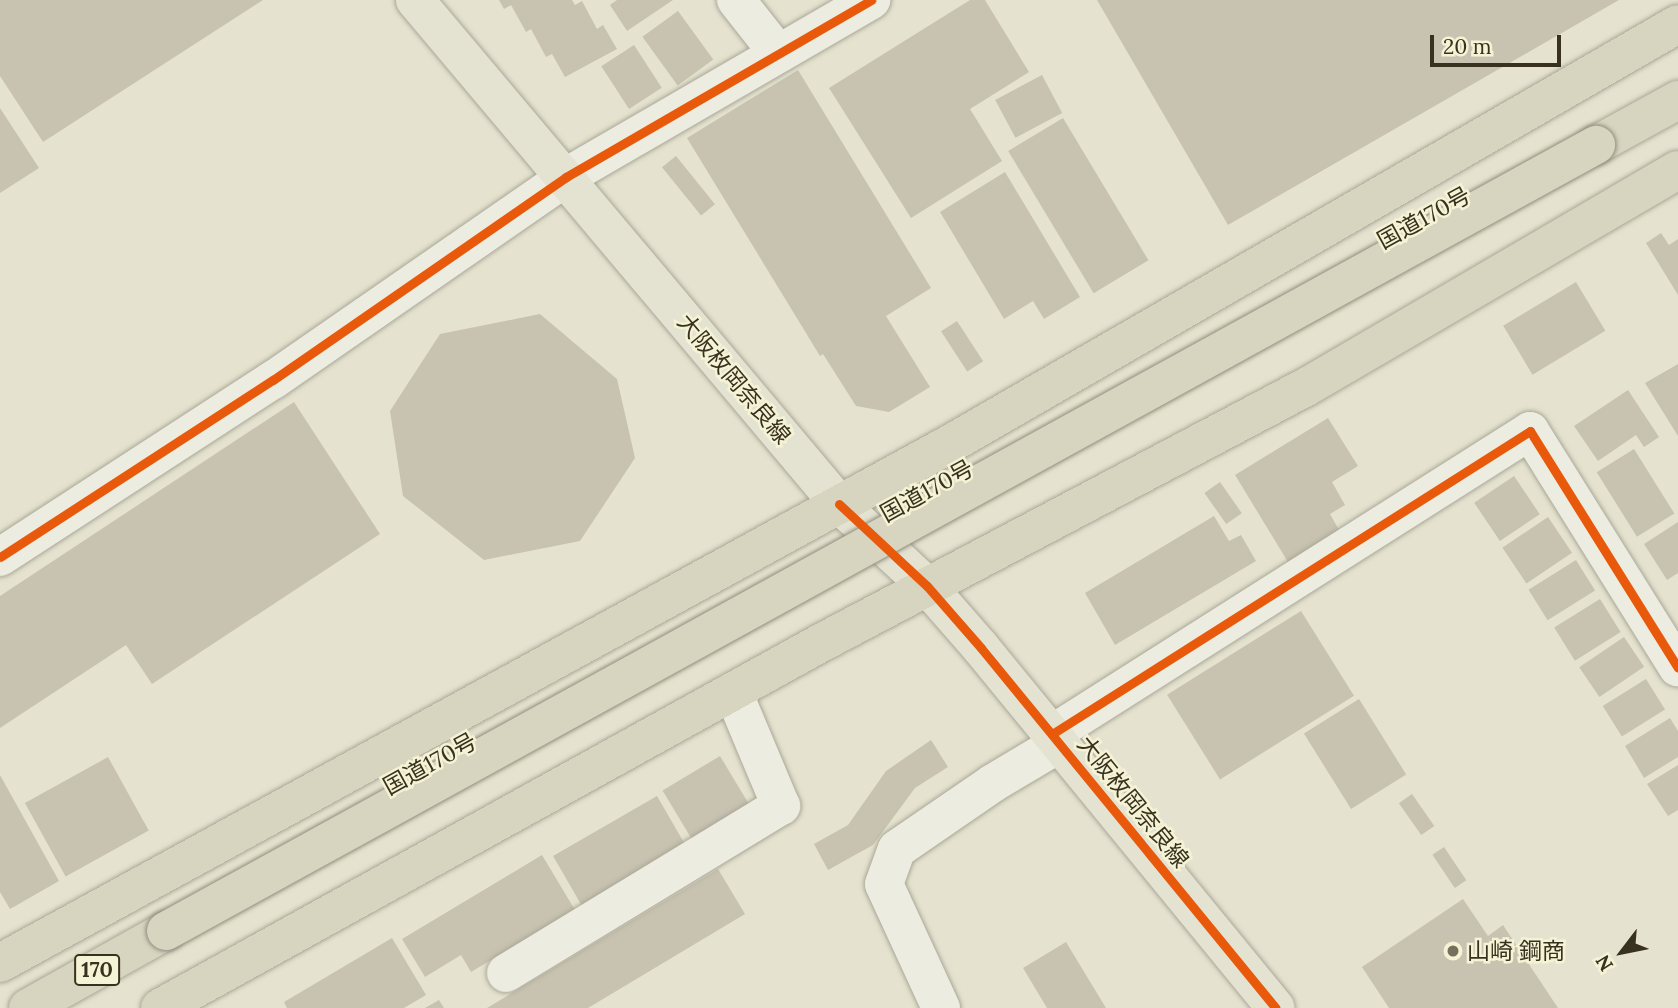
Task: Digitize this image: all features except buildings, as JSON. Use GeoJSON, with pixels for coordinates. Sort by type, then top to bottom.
{"type":"FeatureCollection","features":[{"type":"Feature","properties":{"kind":"highway","name":"170"},"geometry":{"type":"LineString","coordinates":[[0,963],[950,443],[1678,24]]}},
{"type":"Feature","properties":{"kind":"highway","name":"国道170号"},"geometry":{"type":"LineString","coordinates":[[28,1008],[1678,100]]}},
{"type":"Feature","properties":{"kind":"highway"},"geometry":{"type":"LineString","coordinates":[[159,1008],[927,586],[1308,386],[1678,170]]}},
{"type":"Feature","properties":{"kind":"main road","name":"大阪枚岡奈良線"},"geometry":{"type":"LineString","coordinates":[[415,0],[839,504],[927,586],[1276,1008]]}},
{"type":"Feature","properties":{"kind":"street"},"geometry":{"type":"LineString","coordinates":[[736,0],[777,52]]}},
{"type":"Feature","properties":{"kind":"street"},"geometry":{"type":"LineString","coordinates":[[0,557],[273,380],[566,177],[777,52],[871,0]]}},
{"type":"Feature","properties":{"kind":"street"},"geometry":{"type":"LineString","coordinates":[[940,1008],[884,884],[897,849],[1056,739],[1530,431],[1678,668]]}},
{"type":"Feature","properties":{"kind":"street"},"geometry":{"type":"LineString","coordinates":[[506,973],[781,806],[733,692]]}},
{"type":"Feature","properties":{"kind":"cycle path"},"geometry":{"type":"LineString","coordinates":[[0,557],[273,380],[566,177],[871,0]]}},
{"type":"Feature","properties":{"kind":"cycle path"},"geometry":{"type":"LineString","coordinates":[[1052,734],[1530,431],[1678,668]]}},
{"type":"Feature","properties":{"kind":"cycle path"},"geometry":{"type":"LineString","coordinates":[[839,504],[927,586],[981,648],[1276,1008]]}},
{"type":"Feature","properties":{"kind":"place","name":"山崎 鋼商"},"geometry":{"type":"Point","coordinates":[1453,951]}}]}
